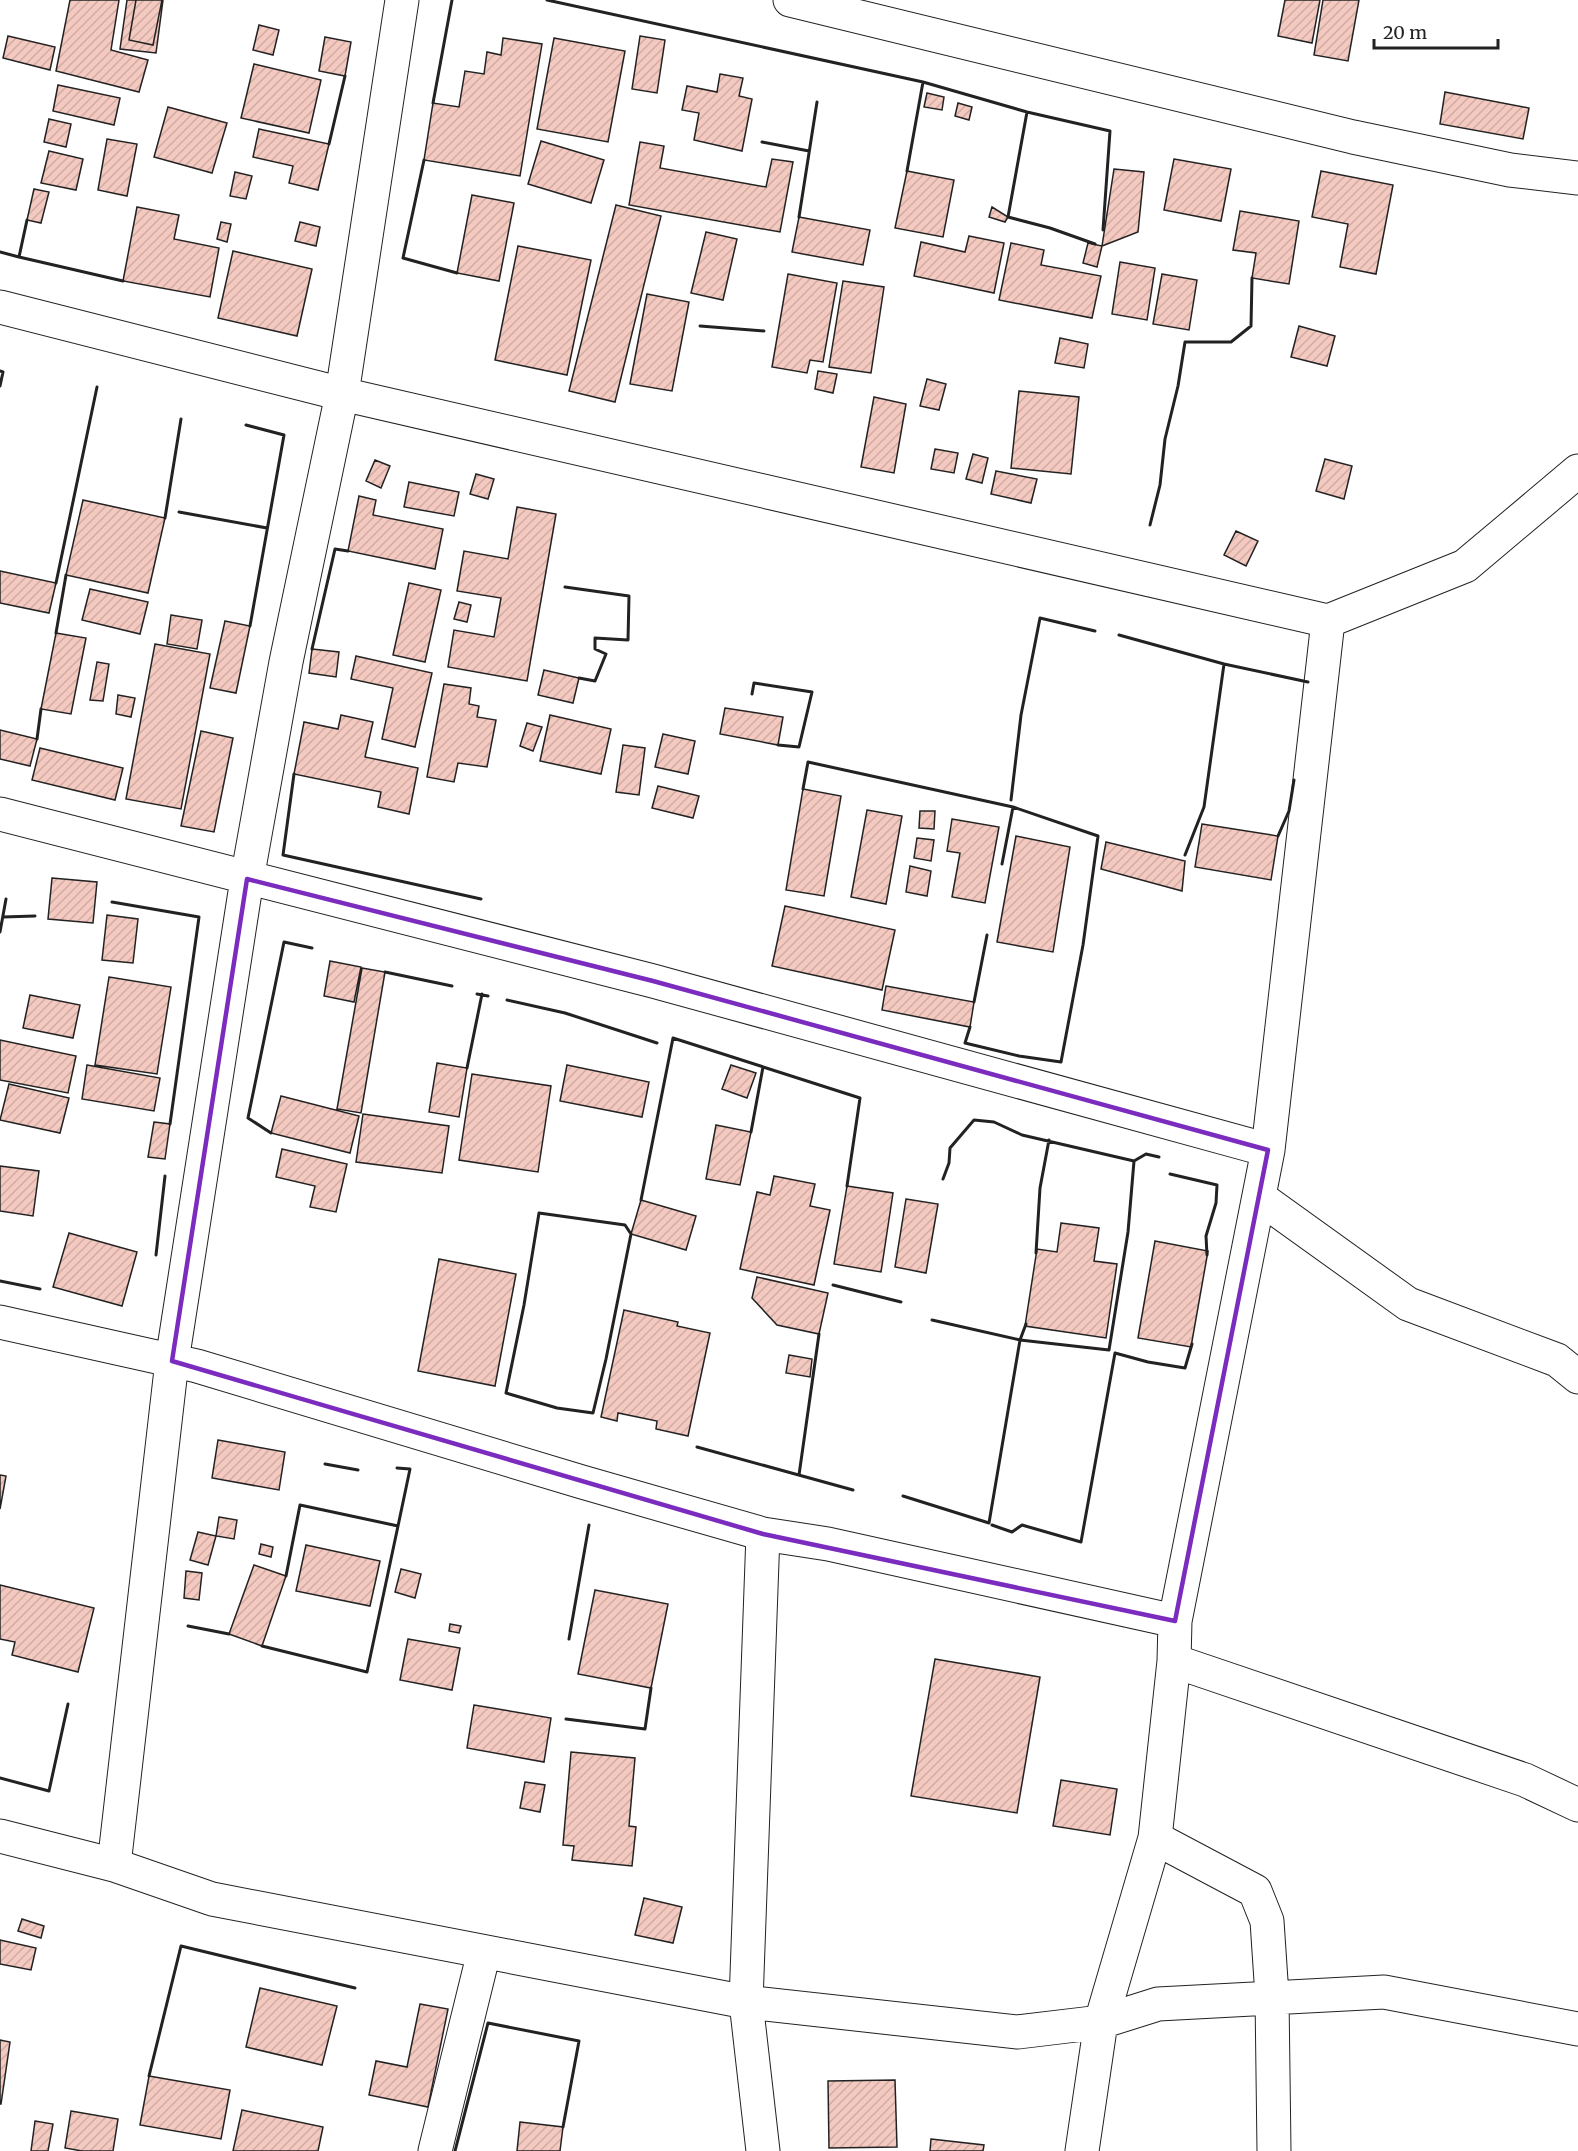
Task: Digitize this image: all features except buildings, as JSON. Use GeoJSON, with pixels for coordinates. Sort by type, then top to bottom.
{"type":"FeatureCollection","features":[{"type":"Feature","properties":{"kind":"street"},"geometry":{"type":"LineString","coordinates":[[114,1865],[172,1361],[247,879],[286,662],[342,394],[402,0]]}},
{"type":"Feature","properties":{"kind":"street"},"geometry":{"type":"LineString","coordinates":[[790,0],[1353,137],[1510,171],[1578,178]]}},
{"type":"Feature","properties":{"kind":"street"},"geometry":{"type":"LineString","coordinates":[[0,307],[342,394],[1328,621],[1466,566],[1578,471]]}},
{"type":"Feature","properties":{"kind":"street"},"geometry":{"type":"LineString","coordinates":[[1082,2151],[1101,2022],[1155,1838],[1174,1662],[1175,1621],[1268,1150],[1328,621]]}},
{"type":"Feature","properties":{"kind":"street"},"geometry":{"type":"LineString","coordinates":[[0,814],[653,981],[1268,1150]]}},
{"type":"Feature","properties":{"kind":"street"},"geometry":{"type":"LineString","coordinates":[[1259,1197],[1408,1304],[1557,1360],[1578,1377]]}},
{"type":"Feature","properties":{"kind":"street"},"geometry":{"type":"LineString","coordinates":[[0,1322],[197,1366],[763,1534],[828,1544],[1175,1621]]}},
{"type":"Feature","properties":{"kind":"street"},"geometry":{"type":"LineString","coordinates":[[763,1534],[746,2002],[763,2151]]}},
{"type":"Feature","properties":{"kind":"street"},"geometry":{"type":"LineString","coordinates":[[1174,1662],[1525,1780],[1578,1805]]}},
{"type":"Feature","properties":{"kind":"street"},"geometry":{"type":"LineString","coordinates":[[0,1836],[114,1865],[212,1899],[746,2002],[1018,2032],[1101,2022],[1158,2004],[1272,1996],[1384,1992],[1578,2029]]}},
{"type":"Feature","properties":{"kind":"street"},"geometry":{"type":"LineString","coordinates":[[1155,1838],[1255,1891],[1267,1922],[1272,1996],[1274,2151]]}},
{"type":"Feature","properties":{"kind":"street"},"geometry":{"type":"LineString","coordinates":[[435,2151],[484,1952]]}},
{"type":"Feature","properties":{"kind":"highlighted area"},"geometry":{"type":"Polygon","coordinates":[[[247,879],[653,981],[1268,1150],[1175,1621],[763,1534],[172,1361],[247,879]]]}},
{"type":"Feature","properties":{"kind":"wall"},"geometry":{"type":"LineString","coordinates":[[433,103],[452,0]]}},
{"type":"Feature","properties":{"kind":"wall"},"geometry":{"type":"LineString","coordinates":[[547,0],[923,82],[1027,112],[1110,131],[1103,230]]}},
{"type":"Feature","properties":{"kind":"wall"},"geometry":{"type":"LineString","coordinates":[[329,144],[345,76]]}},
{"type":"Feature","properties":{"kind":"wall"},"geometry":{"type":"LineString","coordinates":[[907,171],[923,82]]}},
{"type":"Feature","properties":{"kind":"wall"},"geometry":{"type":"LineString","coordinates":[[799,217],[817,102]]}},
{"type":"Feature","properties":{"kind":"wall"},"geometry":{"type":"LineString","coordinates":[[1027,112],[1008,217],[1050,228],[1095,244]]}},
{"type":"Feature","properties":{"kind":"wall"},"geometry":{"type":"LineString","coordinates":[[762,142],[809,151]]}},
{"type":"Feature","properties":{"kind":"wall"},"geometry":{"type":"LineString","coordinates":[[424,160],[403,258],[457,273]]}},
{"type":"Feature","properties":{"kind":"wall"},"geometry":{"type":"LineString","coordinates":[[27,220],[19,257],[123,281]]}},
{"type":"Feature","properties":{"kind":"wall"},"geometry":{"type":"LineString","coordinates":[[0,252],[19,257]]}},
{"type":"Feature","properties":{"kind":"wall"},"geometry":{"type":"LineString","coordinates":[[1150,525],[1160,485],[1165,439],[1178,386],[1185,342],[1231,342],[1251,326],[1252,278]]}},
{"type":"Feature","properties":{"kind":"wall"},"geometry":{"type":"LineString","coordinates":[[700,326],[764,331]]}},
{"type":"Feature","properties":{"kind":"wall"},"geometry":{"type":"LineString","coordinates":[[0,371],[3,372],[0,386]]}},
{"type":"Feature","properties":{"kind":"wall"},"geometry":{"type":"LineString","coordinates":[[56,583],[97,387]]}},
{"type":"Feature","properties":{"kind":"wall"},"geometry":{"type":"LineString","coordinates":[[165,518],[181,419]]}},
{"type":"Feature","properties":{"kind":"wall"},"geometry":{"type":"LineString","coordinates":[[246,425],[284,435],[250,626]]}},
{"type":"Feature","properties":{"kind":"wall"},"geometry":{"type":"LineString","coordinates":[[179,512],[267,528]]}},
{"type":"Feature","properties":{"kind":"wall"},"geometry":{"type":"LineString","coordinates":[[312,649],[335,549],[348,551]]}},
{"type":"Feature","properties":{"kind":"wall"},"geometry":{"type":"LineString","coordinates":[[56,633],[66,575]]}},
{"type":"Feature","properties":{"kind":"wall"},"geometry":{"type":"LineString","coordinates":[[565,587],[629,596],[628,640],[595,638],[595,649],[606,654],[595,681],[579,678]]}},
{"type":"Feature","properties":{"kind":"wall"},"geometry":{"type":"LineString","coordinates":[[1011,800],[1021,715],[1040,618],[1095,631]]}},
{"type":"Feature","properties":{"kind":"wall"},"geometry":{"type":"LineString","coordinates":[[1119,635],[1224,664],[1204,807],[1185,855]]}},
{"type":"Feature","properties":{"kind":"wall"},"geometry":{"type":"LineString","coordinates":[[1224,664],[1308,682]]}},
{"type":"Feature","properties":{"kind":"wall"},"geometry":{"type":"LineString","coordinates":[[752,694],[754,683],[812,692],[799,747],[778,745]]}},
{"type":"Feature","properties":{"kind":"wall"},"geometry":{"type":"LineString","coordinates":[[37,739],[41,709]]}},
{"type":"Feature","properties":{"kind":"wall"},"geometry":{"type":"LineString","coordinates":[[803,789],[808,762],[1013,807],[1098,836],[1083,945],[1061,1062],[1019,1056],[965,1043],[970,1027]]}},
{"type":"Feature","properties":{"kind":"wall"},"geometry":{"type":"LineString","coordinates":[[294,774],[283,855],[481,899]]}},
{"type":"Feature","properties":{"kind":"wall"},"geometry":{"type":"LineString","coordinates":[[1278,836],[1289,811],[1294,780]]}},
{"type":"Feature","properties":{"kind":"wall"},"geometry":{"type":"LineString","coordinates":[[1002,864],[1013,807]]}},
{"type":"Feature","properties":{"kind":"wall"},"geometry":{"type":"LineString","coordinates":[[0,932],[6,899]]}},
{"type":"Feature","properties":{"kind":"wall"},"geometry":{"type":"LineString","coordinates":[[112,902],[199,917],[170,1124]]}},
{"type":"Feature","properties":{"kind":"wall"},"geometry":{"type":"LineString","coordinates":[[3,917],[35,916]]}},
{"type":"Feature","properties":{"kind":"wall"},"geometry":{"type":"LineString","coordinates":[[974,1002],[987,935]]}},
{"type":"Feature","properties":{"kind":"wall"},"geometry":{"type":"LineString","coordinates":[[271,1133],[248,1118],[284,942],[312,948]]}},
{"type":"Feature","properties":{"kind":"wall"},"geometry":{"type":"LineString","coordinates":[[385,972],[452,986]]}},
{"type":"Feature","properties":{"kind":"wall"},"geometry":{"type":"LineString","coordinates":[[477,994],[488,996]]}},
{"type":"Feature","properties":{"kind":"wall"},"geometry":{"type":"LineString","coordinates":[[467,1068],[482,994]]}},
{"type":"Feature","properties":{"kind":"wall"},"geometry":{"type":"LineString","coordinates":[[507,1000],[565,1013],[657,1043]]}},
{"type":"Feature","properties":{"kind":"wall"},"geometry":{"type":"LineString","coordinates":[[641,1200],[673,1038],[860,1098],[847,1186]]}},
{"type":"Feature","properties":{"kind":"wall"},"geometry":{"type":"LineString","coordinates":[[751,1132],[763,1067]]}},
{"type":"Feature","properties":{"kind":"wall"},"geometry":{"type":"LineString","coordinates":[[943,1179],[949,1163],[950,1148],[974,1120],[994,1122],[1022,1135],[1134,1161],[1146,1154],[1159,1157]]}},
{"type":"Feature","properties":{"kind":"wall"},"geometry":{"type":"LineString","coordinates":[[1036,1253],[1040,1188],[1049,1140]]}},
{"type":"Feature","properties":{"kind":"wall"},"geometry":{"type":"LineString","coordinates":[[1026,1324],[1020,1340],[1109,1350],[1128,1232],[1134,1161]]}},
{"type":"Feature","properties":{"kind":"wall"},"geometry":{"type":"LineString","coordinates":[[1170,1174],[1217,1185],[1216,1203],[1206,1236],[1207,1255]]}},
{"type":"Feature","properties":{"kind":"wall"},"geometry":{"type":"LineString","coordinates":[[156,1255],[165,1176]]}},
{"type":"Feature","properties":{"kind":"wall"},"geometry":{"type":"LineString","coordinates":[[539,1213],[625,1225],[631,1234],[593,1413],[557,1408],[506,1393],[524,1305],[539,1213]]}},
{"type":"Feature","properties":{"kind":"wall"},"geometry":{"type":"LineString","coordinates":[[0,1281],[40,1289]]}},
{"type":"Feature","properties":{"kind":"wall"},"geometry":{"type":"LineString","coordinates":[[833,1285],[901,1302]]}},
{"type":"Feature","properties":{"kind":"wall"},"geometry":{"type":"LineString","coordinates":[[903,1496],[989,1523],[1020,1340],[932,1320]]}},
{"type":"Feature","properties":{"kind":"wall"},"geometry":{"type":"LineString","coordinates":[[799,1475],[819,1334]]}},
{"type":"Feature","properties":{"kind":"wall"},"geometry":{"type":"LineString","coordinates":[[992,1525],[1012,1532],[1022,1525],[1081,1542],[1115,1353],[1148,1362],[1185,1368],[1192,1344]]}},
{"type":"Feature","properties":{"kind":"wall"},"geometry":{"type":"LineString","coordinates":[[697,1447],[853,1490]]}},
{"type":"Feature","properties":{"kind":"wall"},"geometry":{"type":"LineString","coordinates":[[325,1464],[358,1470]]}},
{"type":"Feature","properties":{"kind":"wall"},"geometry":{"type":"LineString","coordinates":[[397,1468],[410,1469],[398,1526]]}},
{"type":"Feature","properties":{"kind":"wall"},"geometry":{"type":"LineString","coordinates":[[262,1646],[367,1672],[398,1526],[300,1505],[286,1576]]}},
{"type":"Feature","properties":{"kind":"wall"},"geometry":{"type":"LineString","coordinates":[[569,1639],[589,1525]]}},
{"type":"Feature","properties":{"kind":"wall"},"geometry":{"type":"LineString","coordinates":[[188,1626],[229,1634]]}},
{"type":"Feature","properties":{"kind":"wall"},"geometry":{"type":"LineString","coordinates":[[566,1719],[645,1729],[651,1688]]}},
{"type":"Feature","properties":{"kind":"wall"},"geometry":{"type":"LineString","coordinates":[[0,1778],[49,1791],[68,1704]]}},
{"type":"Feature","properties":{"kind":"wall"},"geometry":{"type":"LineString","coordinates":[[149,2076],[181,1946],[355,1988]]}},
{"type":"Feature","properties":{"kind":"wall"},"geometry":{"type":"LineString","coordinates":[[455,2151],[488,2023],[579,2041],[563,2127]]}}]}
